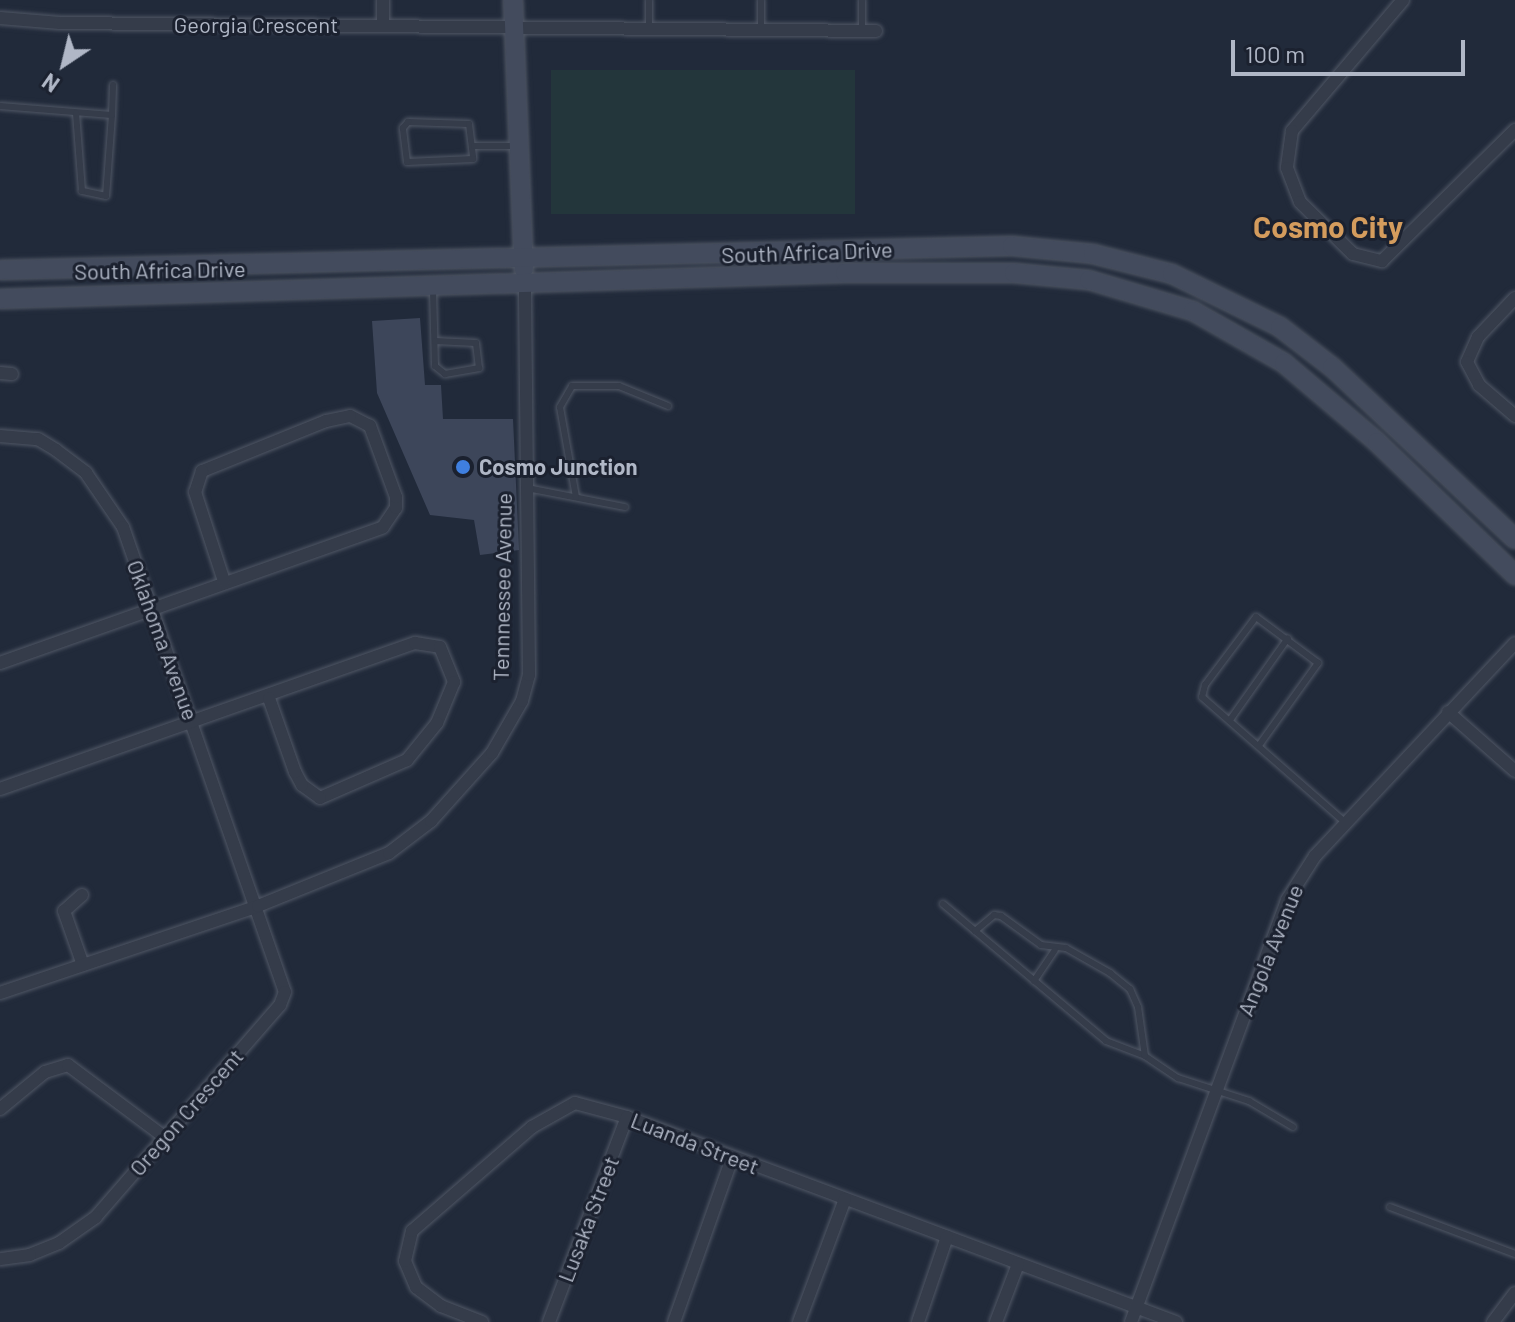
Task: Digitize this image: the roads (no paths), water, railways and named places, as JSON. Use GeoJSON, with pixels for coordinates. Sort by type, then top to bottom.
{"type":"FeatureCollection","features":[{"type":"Feature","properties":{"kind":"street"},"geometry":{"type":"LineString","coordinates":[[383,0],[383,26]]}},
{"type":"Feature","properties":{"kind":"street","name":"Tennnessee Avenue"},"geometry":{"type":"LineString","coordinates":[[0,993],[258,906],[389,853],[413,836],[492,753],[511,723],[529,675],[525,283],[513,0]]}},
{"type":"Feature","properties":{"kind":"street"},"geometry":{"type":"LineString","coordinates":[[1403,0],[1292,131],[1287,168],[1300,202],[1353,254],[1382,261],[1515,130]]}},
{"type":"Feature","properties":{"kind":"street","name":"Georgia Crescent"},"geometry":{"type":"LineString","coordinates":[[0,18],[60,23],[876,31]]}},
{"type":"Feature","properties":{"kind":"street","name":"South Africa Drive"},"geometry":{"type":"LineString","coordinates":[[0,270],[1012,246],[1140,263],[1237,302],[1305,345],[1515,539]]}},
{"type":"Feature","properties":{"kind":"street","name":"South Africa Drive"},"geometry":{"type":"LineString","coordinates":[[0,299],[525,283],[1014,273],[1089,280],[1155,296],[1222,325],[1284,363],[1377,442],[1515,575]]}},
{"type":"Feature","properties":{"kind":"street"},"geometry":{"type":"LineString","coordinates":[[1515,298],[1478,337],[1467,362],[1479,385],[1515,416]]}},
{"type":"Feature","properties":{"kind":"street"},"geometry":{"type":"LineString","coordinates":[[0,663],[383,527],[396,508],[396,497],[370,426],[350,416],[326,421],[202,471],[195,492],[224,581]]}},
{"type":"Feature","properties":{"kind":"street","name":"Oklahoma Avenue"},"geometry":{"type":"LineString","coordinates":[[0,436],[38,439],[86,473],[123,527],[258,906]]}},
{"type":"Feature","properties":{"kind":"street"},"geometry":{"type":"LineString","coordinates":[[0,789],[192,721],[269,698],[415,643],[440,647],[454,682],[437,723],[407,760],[320,798],[302,785],[295,772],[269,698]]}},
{"type":"Feature","properties":{"kind":"street","name":"Angola Avenue"},"geometry":{"type":"LineString","coordinates":[[1131,1322],[1287,900],[1345,822],[1515,643]]}},
{"type":"Feature","properties":{"kind":"street"},"geometry":{"type":"LineString","coordinates":[[1448,712],[1515,771]]}},
{"type":"Feature","properties":{"kind":"street"},"geometry":{"type":"LineString","coordinates":[[82,895],[64,911],[83,965]]}},
{"type":"Feature","properties":{"kind":"street","name":"Oregon Crescent"},"geometry":{"type":"LineString","coordinates":[[0,1259],[30,1255],[79,1232],[280,1005],[285,992],[258,906]]}},
{"type":"Feature","properties":{"kind":"street"},"geometry":{"type":"LineString","coordinates":[[0,1109],[45,1072],[68,1065],[163,1136]]}},
{"type":"Feature","properties":{"kind":"street","name":"Luanda Street"},"geometry":{"type":"LineString","coordinates":[[482,1322],[441,1306],[416,1287],[405,1261],[412,1231],[563,1106],[590,1104],[1176,1322]]}},
{"type":"Feature","properties":{"kind":"street","name":"Lusaka Street"},"geometry":{"type":"LineString","coordinates":[[549,1322],[627,1117]]}},
{"type":"Feature","properties":{"kind":"street"},"geometry":{"type":"LineString","coordinates":[[674,1322],[732,1158]]}},
{"type":"Feature","properties":{"kind":"street"},"geometry":{"type":"LineString","coordinates":[[799,1322],[845,1199]]}},
{"type":"Feature","properties":{"kind":"street"},"geometry":{"type":"LineString","coordinates":[[918,1322],[947,1237]]}},
{"type":"Feature","properties":{"kind":"street"},"geometry":{"type":"LineString","coordinates":[[996,1322],[1018,1264]]}},
{"type":"Feature","properties":{"kind":"street"},"geometry":{"type":"LineString","coordinates":[[1493,1322],[1515,1293]]}},
{"type":"Feature","properties":{"kind":"lane"},"geometry":{"type":"LineString","coordinates":[[649,0],[649,30]]}},
{"type":"Feature","properties":{"kind":"lane"},"geometry":{"type":"LineString","coordinates":[[761,0],[761,30]]}},
{"type":"Feature","properties":{"kind":"lane"},"geometry":{"type":"LineString","coordinates":[[862,0],[862,31]]}},
{"type":"Feature","properties":{"kind":"lane"},"geometry":{"type":"LineString","coordinates":[[76,113],[85,196],[108,194],[113,85]]}},
{"type":"Feature","properties":{"kind":"lane"},"geometry":{"type":"LineString","coordinates":[[0,106],[112,115]]}},
{"type":"Feature","properties":{"kind":"lane"},"geometry":{"type":"LineString","coordinates":[[408,122],[467,123],[473,127],[474,146],[468,163],[408,163],[404,126],[408,122]]}},
{"type":"Feature","properties":{"kind":"lane"},"geometry":{"type":"LineString","coordinates":[[474,146],[519,146]]}},
{"type":"Feature","properties":{"kind":"lane"},"geometry":{"type":"LineString","coordinates":[[433,288],[435,341],[439,371],[474,373],[479,368],[476,343],[435,341]]}},
{"type":"Feature","properties":{"kind":"lane"},"geometry":{"type":"LineString","coordinates":[[576,497],[560,407],[572,386],[619,386],[668,406]]}},
{"type":"Feature","properties":{"kind":"lane"},"geometry":{"type":"LineString","coordinates":[[527,488],[625,507]]}},
{"type":"Feature","properties":{"kind":"lane"},"geometry":{"type":"LineString","coordinates":[[1260,744],[1318,666],[1315,656],[1254,618],[1205,685],[1206,701],[1260,744],[1345,822]]}},
{"type":"Feature","properties":{"kind":"lane"},"geometry":{"type":"LineString","coordinates":[[1230,720],[1288,638]]}},
{"type":"Feature","properties":{"kind":"lane"},"geometry":{"type":"LineString","coordinates":[[943,904],[1106,1041],[1145,1056],[1178,1078],[1249,1101],[1293,1127]]}},
{"type":"Feature","properties":{"kind":"lane"},"geometry":{"type":"LineString","coordinates":[[975,931],[994,915],[1055,950],[1082,955],[1130,989],[1145,1056]]}},
{"type":"Feature","properties":{"kind":"lane"},"geometry":{"type":"LineString","coordinates":[[1034,981],[1055,950]]}},
{"type":"Feature","properties":{"kind":"lane"},"geometry":{"type":"LineString","coordinates":[[1390,1207],[1515,1254]]}},
{"type":"Feature","properties":{"kind":"place","name":"Cosmo Junction"},"geometry":{"type":"Point","coordinates":[463,467]}},
{"type":"Feature","properties":{"kind":"district","name":"Cosmo City"},"geometry":{"type":"Point","coordinates":[1328,226]}}]}
